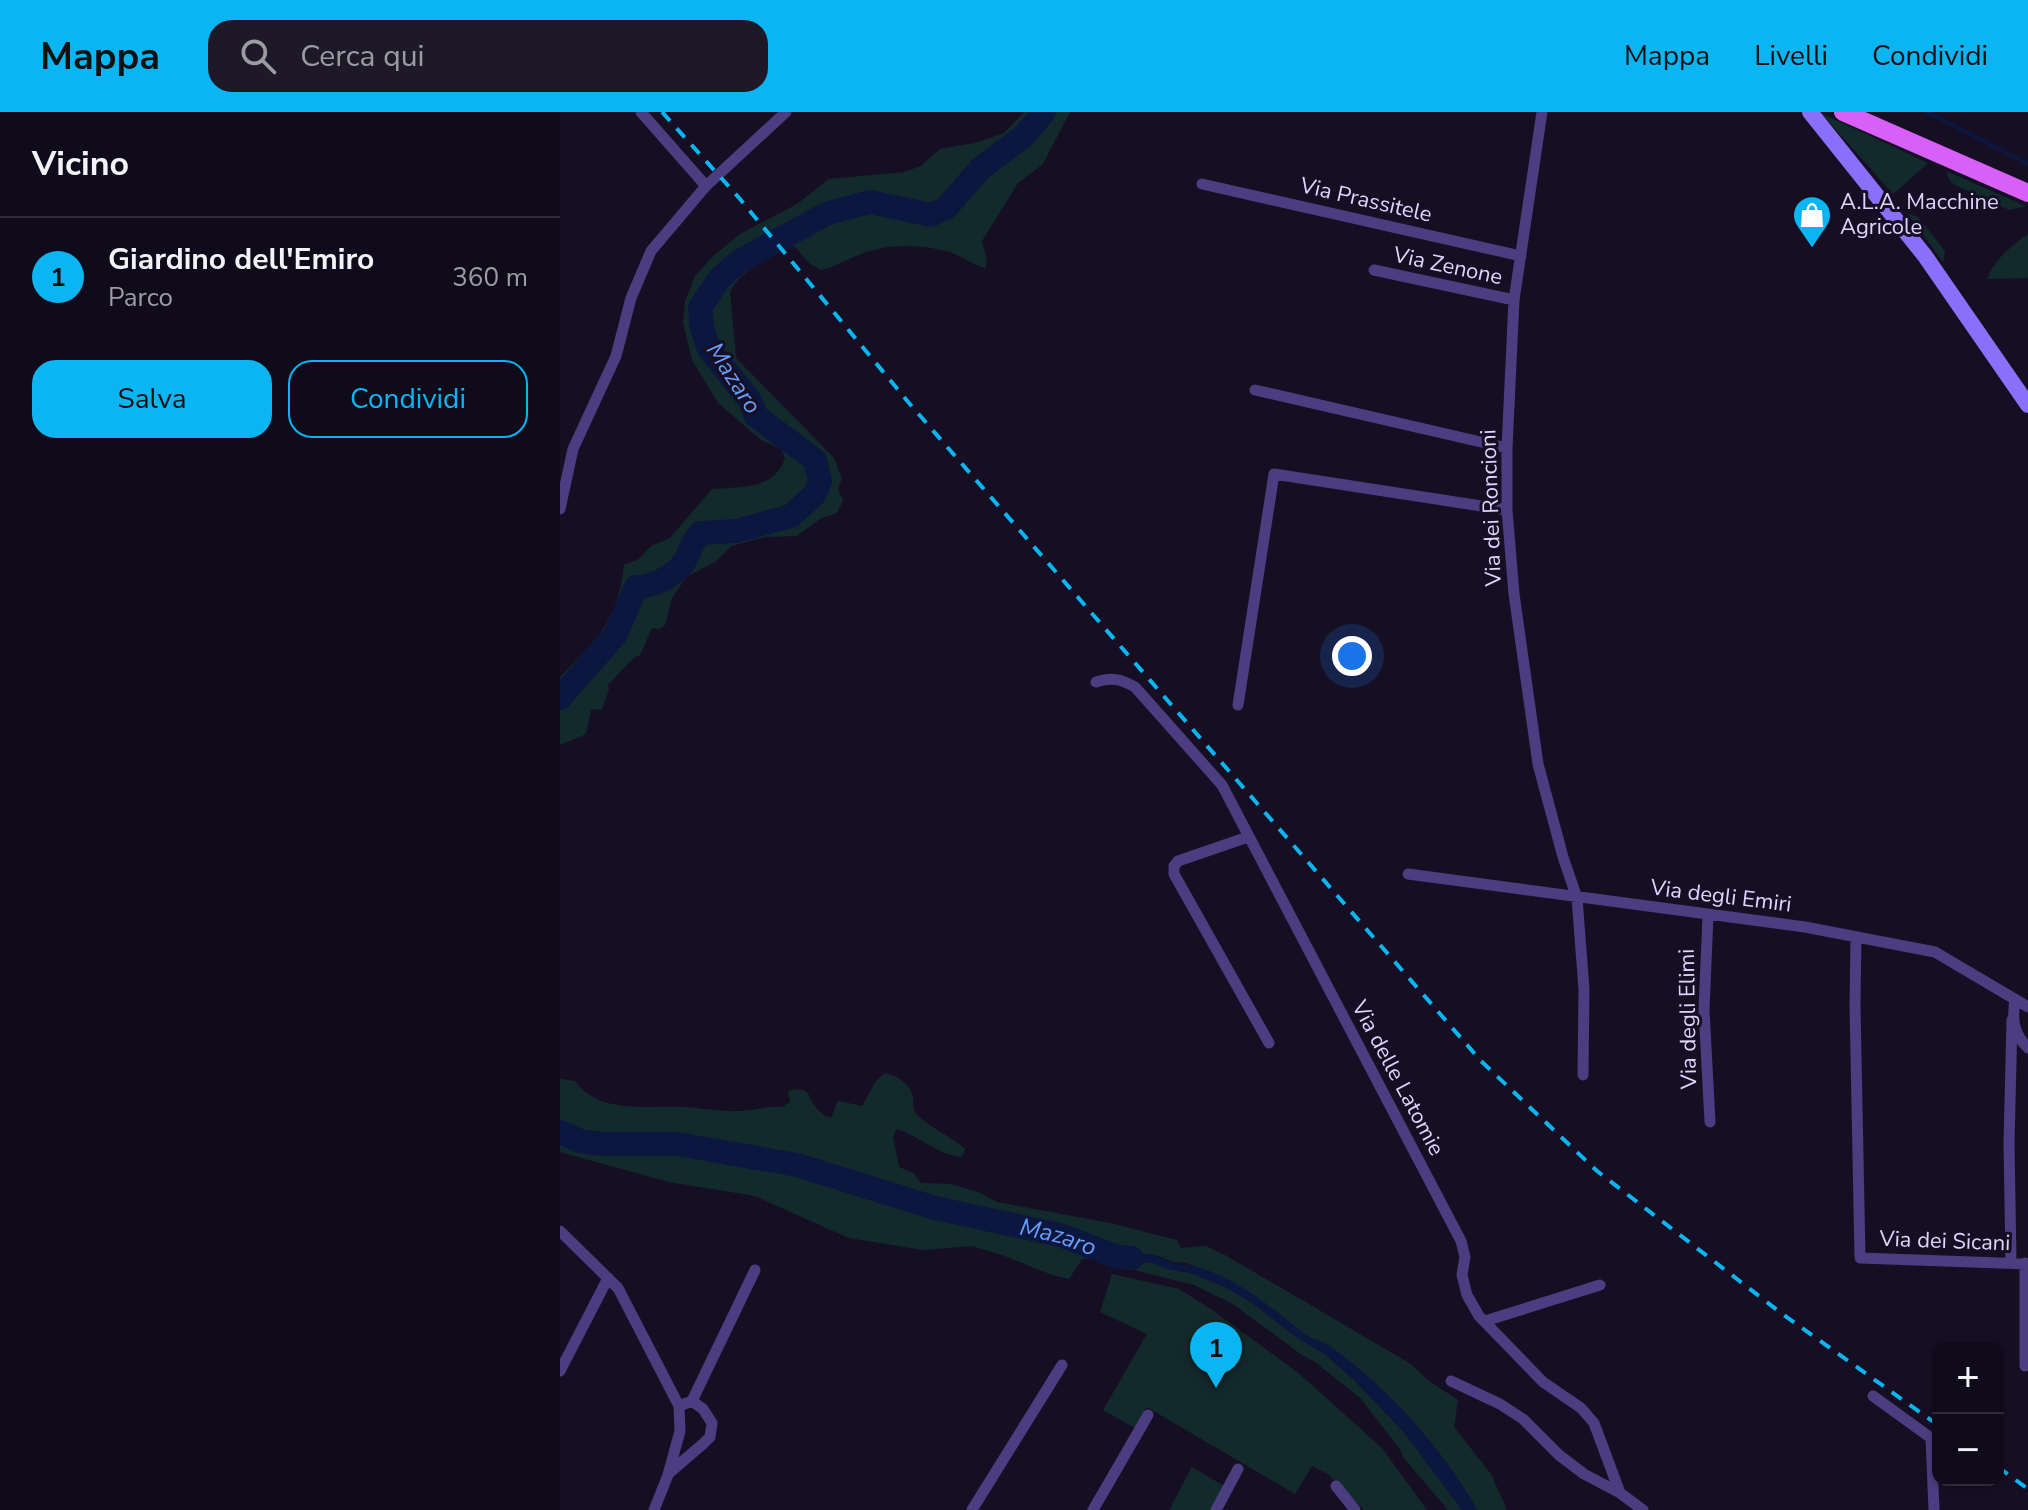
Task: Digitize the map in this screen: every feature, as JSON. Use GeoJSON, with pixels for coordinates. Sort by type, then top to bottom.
{"type":"FeatureCollection","features":[{"type":"Feature","properties":{"kind":"main road"},"geometry":{"type":"LineString","coordinates":[[1810,112],[1925,256],[2028,405]]}},
{"type":"Feature","properties":{"kind":"main road"},"geometry":{"type":"LineString","coordinates":[[1843,112],[2028,193]]}},
{"type":"Feature","properties":{"kind":"street"},"geometry":{"type":"LineString","coordinates":[[641,112],[706,186]]}},
{"type":"Feature","properties":{"kind":"street"},"geometry":{"type":"LineString","coordinates":[[560,509],[573,449],[616,356],[640,273],[651,251],[706,186],[786,112]]}},
{"type":"Feature","properties":{"kind":"street","name":"Via dei Roncioni"},"geometry":{"type":"LineString","coordinates":[[1542,112],[1514,300],[1507,510],[1514,594],[1538,764],[1577,898],[1584,989],[1583,1075]]}},
{"type":"Feature","properties":{"kind":"street","name":"Via Prassitele"},"geometry":{"type":"LineString","coordinates":[[1202,184],[1521,256]]}},
{"type":"Feature","properties":{"kind":"street","name":"Via Zenone"},"geometry":{"type":"LineString","coordinates":[[1374,270],[1514,300]]}},
{"type":"Feature","properties":{"kind":"street"},"geometry":{"type":"LineString","coordinates":[[1255,390],[1507,448]]}},
{"type":"Feature","properties":{"kind":"street"},"geometry":{"type":"LineString","coordinates":[[1238,705],[1274,474],[1507,510]]}},
{"type":"Feature","properties":{"kind":"street","name":"Via delle Latomie"},"geometry":{"type":"LineString","coordinates":[[1096,682],[1109,678],[1124,680],[1135,687],[1222,785],[1461,1241],[1465,1257],[1462,1275],[1467,1295],[1485,1321],[1543,1382],[1581,1408],[1594,1423],[1620,1493]]}},
{"type":"Feature","properties":{"kind":"street"},"geometry":{"type":"LineString","coordinates":[[1248,837],[1178,861],[1174,874],[1269,1043]]}},
{"type":"Feature","properties":{"kind":"street","name":"Via degli Emiri"},"geometry":{"type":"LineString","coordinates":[[1408,874],[1708,915],[1935,952],[2028,1007]]}},
{"type":"Feature","properties":{"kind":"street","name":"Via degli Elimi"},"geometry":{"type":"LineString","coordinates":[[1708,915],[1704,1010],[1710,1122]]}},
{"type":"Feature","properties":{"kind":"street","name":"Via dei Sicani"},"geometry":{"type":"LineString","coordinates":[[1856,937],[1860,1258],[2026,1263]]}},
{"type":"Feature","properties":{"kind":"street"},"geometry":{"type":"LineString","coordinates":[[2011,1262],[2009,1143],[2015,999]]}},
{"type":"Feature","properties":{"kind":"street"},"geometry":{"type":"LineString","coordinates":[[2012,1020],[2019,1039],[2028,1048]]}},
{"type":"Feature","properties":{"kind":"street"},"geometry":{"type":"LineString","coordinates":[[560,1231],[618,1288],[679,1406],[680,1431],[654,1510]]}},
{"type":"Feature","properties":{"kind":"street"},"geometry":{"type":"LineString","coordinates":[[2025,1366],[2026,1263]]}},
{"type":"Feature","properties":{"kind":"street"},"geometry":{"type":"LineString","coordinates":[[679,1406],[692,1401],[755,1270]]}},
{"type":"Feature","properties":{"kind":"street"},"geometry":{"type":"LineString","coordinates":[[560,1371],[608,1278]]}},
{"type":"Feature","properties":{"kind":"street"},"geometry":{"type":"LineString","coordinates":[[1485,1321],[1600,1285]]}},
{"type":"Feature","properties":{"kind":"street"},"geometry":{"type":"LineString","coordinates":[[972,1510],[1062,1365]]}},
{"type":"Feature","properties":{"kind":"street"},"geometry":{"type":"LineString","coordinates":[[1451,1381],[1500,1404],[1523,1419],[1559,1455],[1584,1474],[1620,1493],[1643,1510]]}},
{"type":"Feature","properties":{"kind":"street"},"geometry":{"type":"LineString","coordinates":[[1873,1396],[1931,1438],[1934,1510]]}},
{"type":"Feature","properties":{"kind":"street"},"geometry":{"type":"LineString","coordinates":[[668,1475],[710,1437],[712,1423],[703,1409],[692,1401]]}},
{"type":"Feature","properties":{"kind":"street"},"geometry":{"type":"LineString","coordinates":[[1093,1510],[1148,1415]]}},
{"type":"Feature","properties":{"kind":"street"},"geometry":{"type":"LineString","coordinates":[[1216,1510],[1238,1469]]}},
{"type":"Feature","properties":{"kind":"street"},"geometry":{"type":"LineString","coordinates":[[1336,1486],[1355,1510]]}},
{"type":"Feature","properties":{"kind":"green space"},"geometry":{"type":"Polygon","coordinates":[[[1024,112],[1070,112],[1043,164],[1018,183],[982,241],[987,261],[985,268],[950,252],[903,246],[867,252],[821,270],[810,264],[794,246],[758,264],[735,284],[730,292],[736,358],[834,458],[842,479],[838,488],[843,501],[837,513],[820,519],[797,536],[765,537],[731,546],[715,562],[686,577],[672,598],[665,625],[659,629],[652,628],[640,655],[608,684],[602,709],[591,710],[586,734],[560,745],[560,677],[604,628],[617,601],[624,565],[639,559],[651,546],[670,538],[712,489],[756,485],[773,476],[785,458],[781,449],[761,440],[718,403],[692,360],[683,323],[685,302],[695,276],[740,234],[797,204],[829,179],[904,172],[921,166],[940,149],[975,143],[1004,133],[1024,112]]]}},
{"type":"Feature","properties":{"kind":"green space"},"geometry":{"type":"Polygon","coordinates":[[[1821,113],[1928,163],[1893,194],[1821,113]]]}},
{"type":"Feature","properties":{"kind":"green space"},"geometry":{"type":"Polygon","coordinates":[[[1946,171],[2026,206],[2009,210],[1951,183],[1946,171]]]}},
{"type":"Feature","properties":{"kind":"green space"},"geometry":{"type":"Polygon","coordinates":[[[1907,213],[1918,217],[1945,251],[1943,262],[1907,213]]]}},
{"type":"Feature","properties":{"kind":"green space"},"geometry":{"type":"Polygon","coordinates":[[[2028,234],[2028,278],[1987,279],[2004,254],[2028,234]]]}},
{"type":"Feature","properties":{"kind":"green space"},"geometry":{"type":"Polygon","coordinates":[[[885,1073],[899,1078],[909,1087],[917,1115],[965,1149],[962,1157],[954,1156],[897,1129],[893,1137],[899,1167],[913,1173],[921,1183],[950,1184],[978,1192],[997,1202],[1110,1223],[1177,1240],[1181,1248],[1206,1246],[1225,1255],[1411,1364],[1429,1381],[1458,1400],[1454,1427],[1491,1474],[1507,1510],[1477,1510],[1447,1464],[1412,1421],[1373,1382],[1331,1347],[1307,1336],[1247,1293],[1184,1262],[1173,1262],[1149,1254],[1123,1255],[1115,1250],[1105,1250],[1117,1260],[1154,1263],[1223,1286],[1325,1354],[1404,1432],[1462,1510],[1448,1510],[1403,1457],[1360,1398],[1233,1304],[1194,1285],[1106,1263],[1097,1257],[1082,1259],[1069,1279],[972,1246],[923,1250],[849,1238],[755,1196],[669,1182],[560,1152],[560,1079],[575,1081],[585,1092],[611,1104],[726,1111],[782,1107],[790,1102],[788,1091],[802,1090],[819,1111],[831,1118],[838,1101],[862,1106],[876,1081],[885,1073]]]}},
{"type":"Feature","properties":{"kind":"green space"},"geometry":{"type":"Polygon","coordinates":[[[1112,1274],[1179,1289],[1297,1372],[1382,1448],[1427,1510],[1364,1510],[1328,1474],[1312,1466],[1295,1494],[1147,1407],[1135,1428],[1103,1410],[1147,1334],[1100,1312],[1112,1274]]]}},
{"type":"Feature","properties":{"kind":"green space"},"geometry":{"type":"Polygon","coordinates":[[[1192,1467],[1224,1486],[1211,1510],[1169,1510],[1192,1467]]]}},
{"type":"Feature","properties":{"kind":"water","name":"Mazaro"},"geometry":{"type":"Polygon","coordinates":[[[1103,1250],[1115,1250],[1123,1255],[1150,1255],[1174,1264],[1210,1271],[1243,1288],[1306,1335],[1330,1346],[1373,1380],[1412,1420],[1447,1464],[1477,1510],[1462,1510],[1404,1432],[1354,1380],[1325,1354],[1296,1337],[1251,1302],[1191,1273],[1154,1263],[1117,1260],[1103,1250]]]}},
{"type":"Feature","properties":{"kind":"waterway","name":"Mazaro"},"geometry":{"type":"LineString","coordinates":[[560,698],[616,634],[636,587],[658,582],[678,569],[700,533],[736,531],[791,516],[815,494],[820,481],[815,460],[756,416],[751,402],[709,349],[700,308],[719,279],[738,262],[828,213],[870,202],[931,215],[946,208],[981,168],[1024,136],[1044,112]]}},
{"type":"Feature","properties":{"kind":"waterway"},"geometry":{"type":"LineString","coordinates":[[1927,112],[2028,164]]}},
{"type":"Feature","properties":{"kind":"waterway","name":"Mazaro"},"geometry":{"type":"LineString","coordinates":[[560,1132],[580,1141],[677,1144],[797,1165],[935,1208],[1060,1235],[1118,1257],[1132,1258]]}},
{"type":"Feature","properties":{"kind":"railway"},"geometry":{"type":"LineString","coordinates":[[662,112],[740,199],[909,403],[1481,1061],[1597,1171],[1781,1313],[1932,1421]]}},
{"type":"Feature","properties":{"kind":"railway"},"geometry":{"type":"LineString","coordinates":[[2004,1471],[2028,1489]]}},
{"type":"Feature","properties":{"kind":"place","name":"A.L.A. Macchine Agricole"},"geometry":{"type":"Point","coordinates":[1812,249]}},
{"type":"Feature","properties":{"kind":"place","name":"Giardino dell'Emiro"},"geometry":{"type":"Point","coordinates":[1216,1388]}}]}
